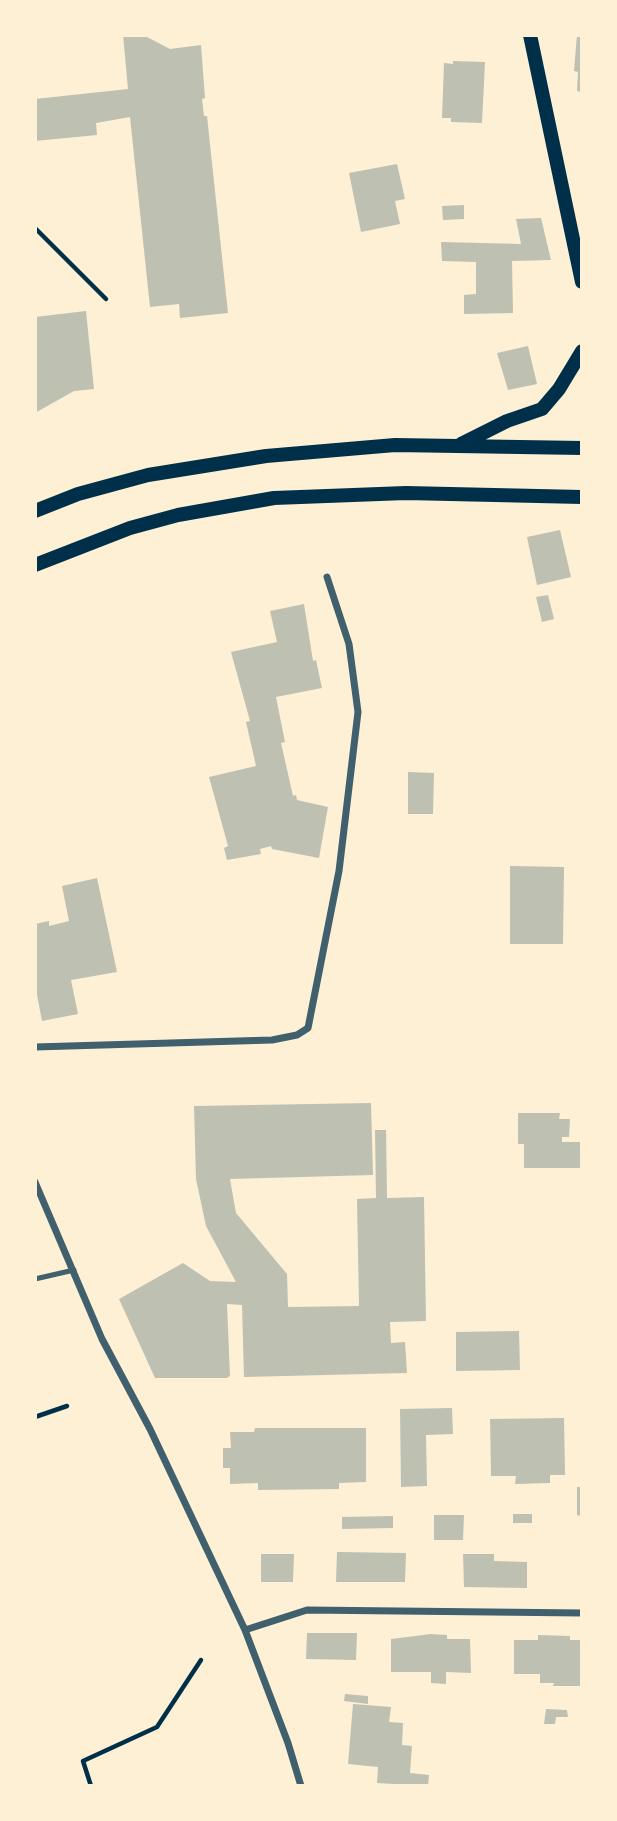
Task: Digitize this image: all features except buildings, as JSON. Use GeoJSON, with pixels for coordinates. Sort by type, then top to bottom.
{"type":"FeatureCollection","features":[{"type":"Feature","properties":{"kind":"main road"},"geometry":{"type":"LineString","coordinates":[[530,35],[582,282]]}},
{"type":"Feature","properties":{"kind":"main road"},"geometry":{"type":"LineString","coordinates":[[460,445],[507,421],[542,408],[559,389],[582,351]]}},
{"type":"Feature","properties":{"kind":"main road"},"geometry":{"type":"LineString","coordinates":[[35,511],[78,494],[148,475],[266,456],[395,445],[582,448]]}},
{"type":"Feature","properties":{"kind":"main road"},"geometry":{"type":"LineString","coordinates":[[35,565],[130,528],[178,515],[274,498],[406,493],[582,498]]}},
{"type":"Feature","properties":{"kind":"street"},"geometry":{"type":"LineString","coordinates":[[35,1048],[272,1040],[297,1035],[308,1028],[341,858],[358,712],[349,644],[327,577]]}},
{"type":"Feature","properties":{"kind":"street"},"geometry":{"type":"LineString","coordinates":[[35,1182],[102,1339],[150,1429],[245,1630],[288,1743],[301,1786]]}},
{"type":"Feature","properties":{"kind":"street"},"geometry":{"type":"LineString","coordinates":[[245,1630],[307,1610],[582,1613]]}},
{"type":"Feature","properties":{"kind":"lane"},"geometry":{"type":"LineString","coordinates":[[35,1279],[74,1270]]}},
{"type":"Feature","properties":{"kind":"path"},"geometry":{"type":"LineString","coordinates":[[35,228],[106,299]]}},
{"type":"Feature","properties":{"kind":"path"},"geometry":{"type":"LineString","coordinates":[[35,1417],[67,1406]]}},
{"type":"Feature","properties":{"kind":"path"},"geometry":{"type":"LineString","coordinates":[[91,1786],[83,1761],[157,1727],[201,1660]]}}]}
